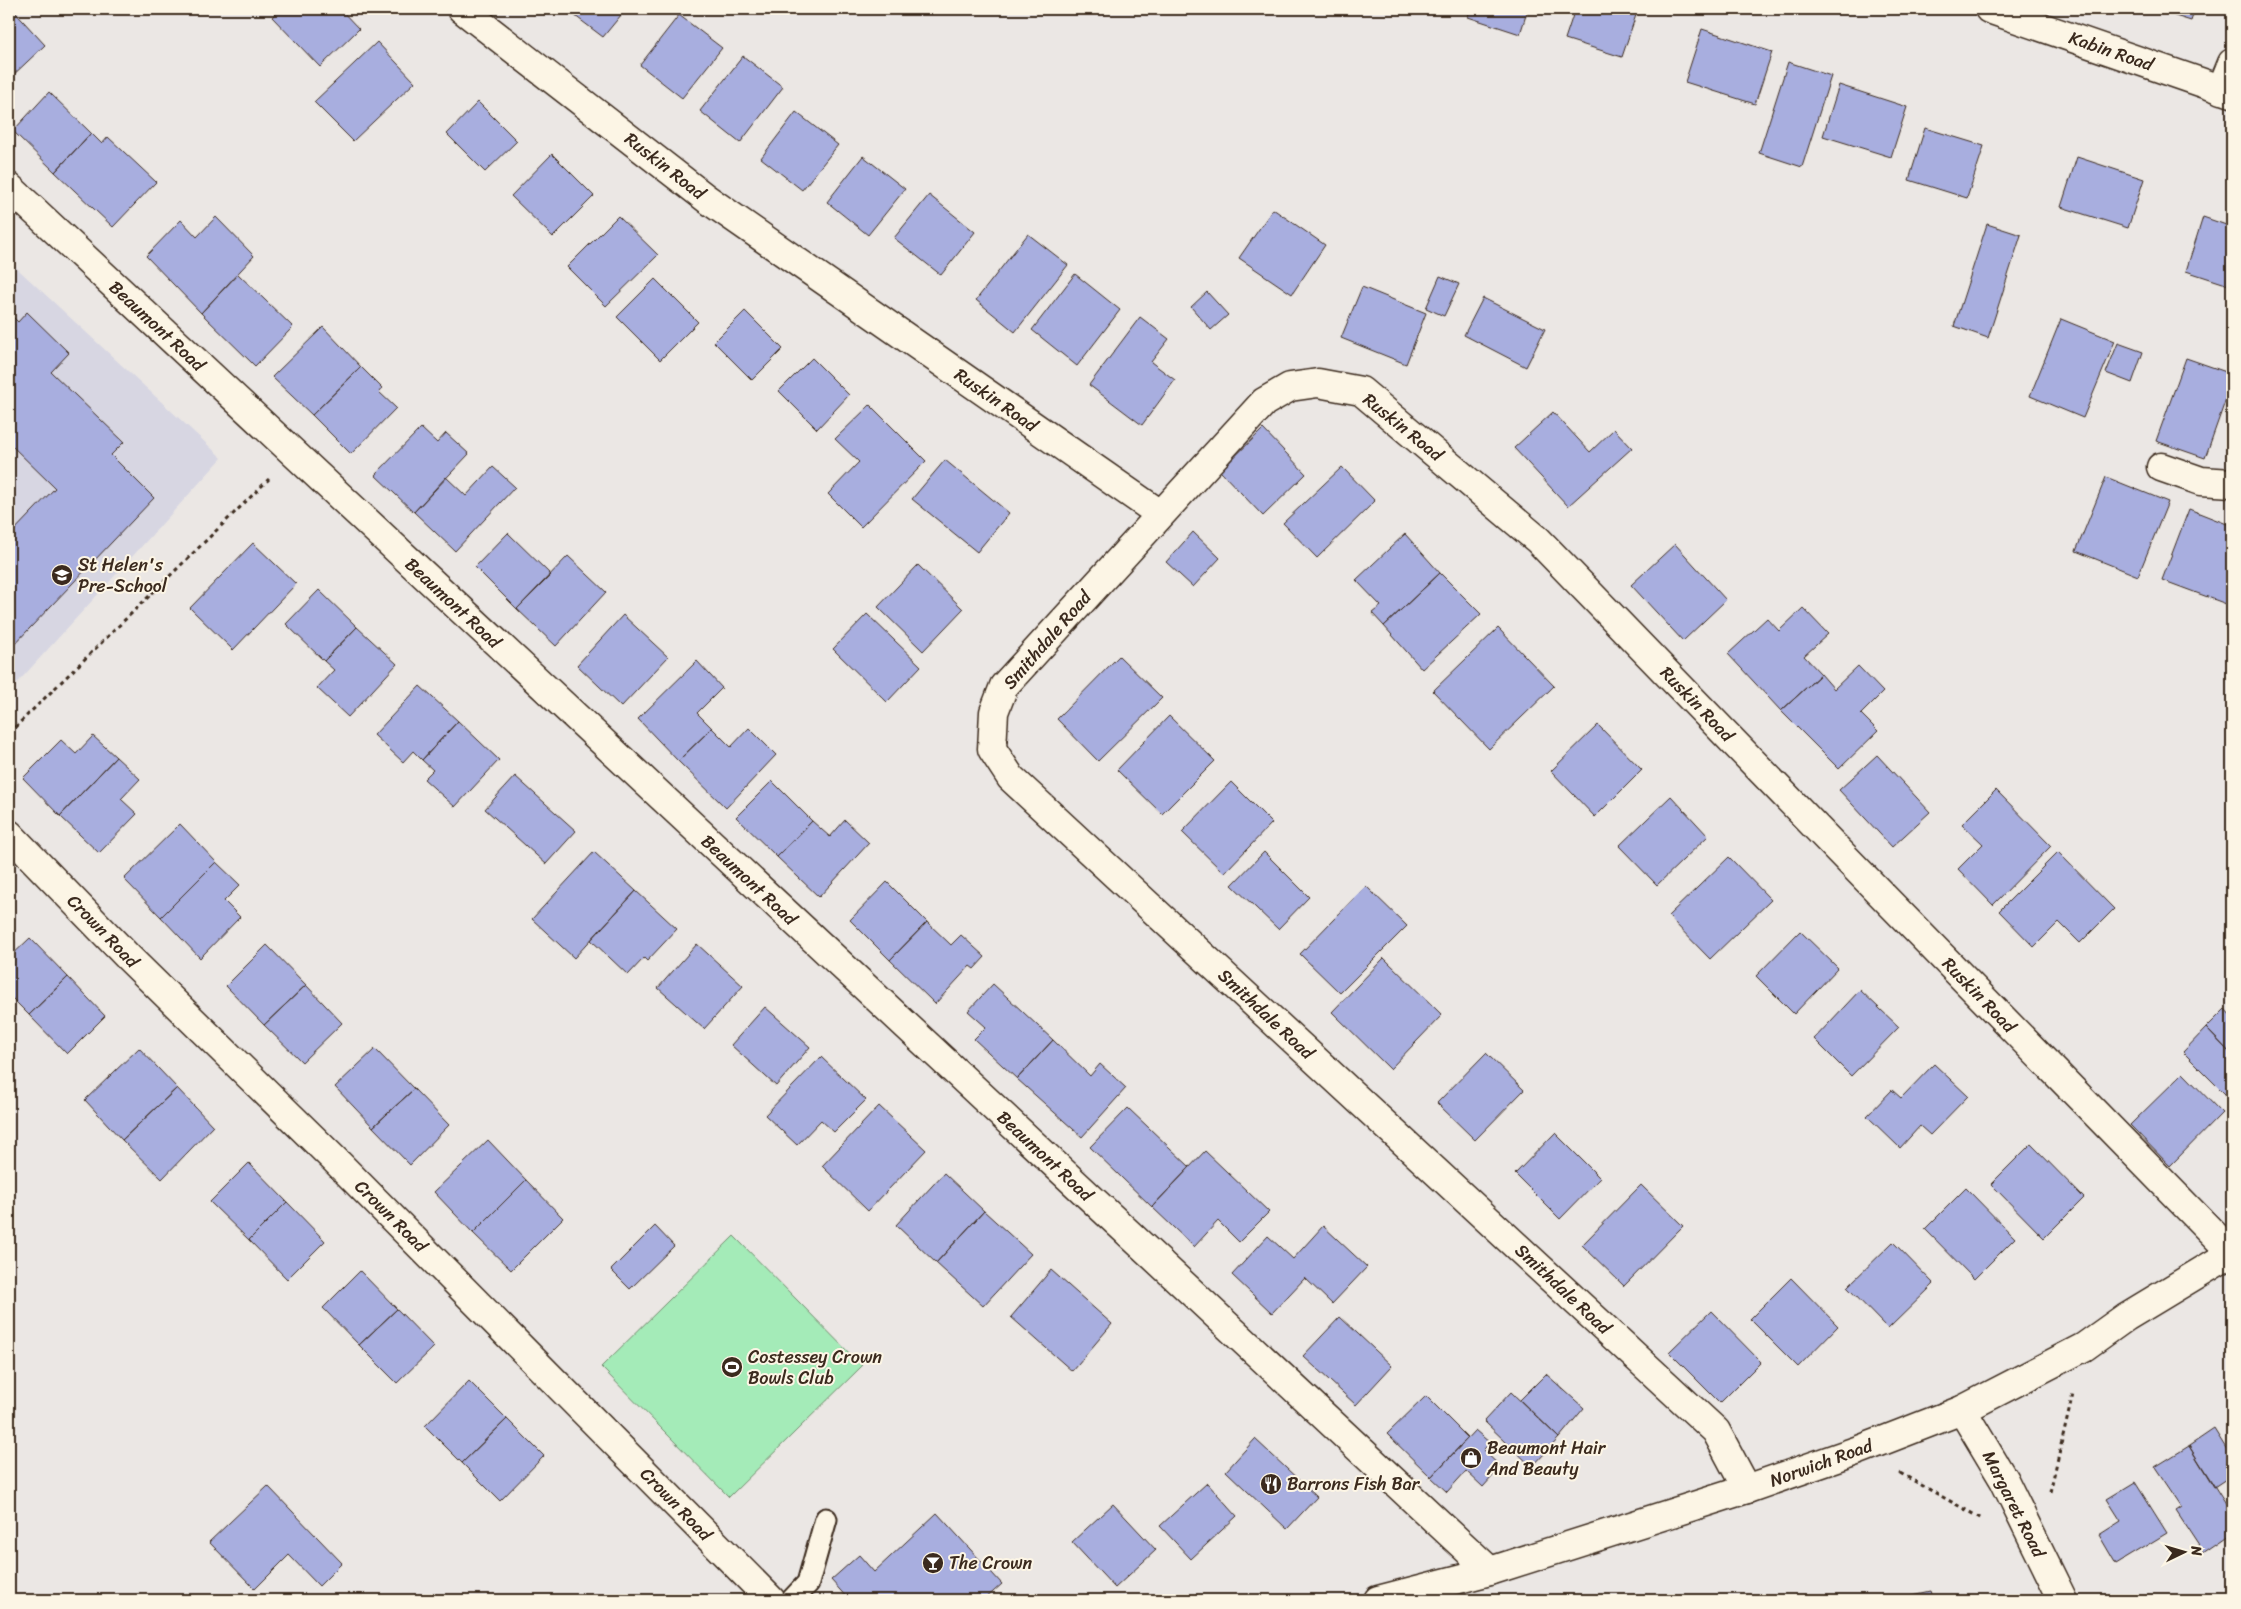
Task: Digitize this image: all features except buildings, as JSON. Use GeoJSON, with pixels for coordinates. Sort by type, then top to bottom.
{"type":"FeatureCollection","features":[{"type":"Feature","properties":{"kind":"street","name":"Ruskin Road"},"geometry":{"type":"LineString","coordinates":[[462,9],[707,199],[1160,514],[1264,402],[1290,387],[1318,383],[1361,391],[1538,540],[1838,851],[2232,1253]]}},
{"type":"Feature","properties":{"kind":"street","name":"Kabin Road"},"geometry":{"type":"LineString","coordinates":[[1989,9],[2227,92]]}},
{"type":"Feature","properties":{"kind":"street"},"geometry":{"type":"LineString","coordinates":[[2227,92],[2232,63]]}},
{"type":"Feature","properties":{"kind":"street","name":"Beaumont Road"},"geometry":{"type":"LineString","coordinates":[[9,187],[1490,1571]]}},
{"type":"Feature","properties":{"kind":"street"},"geometry":{"type":"LineString","coordinates":[[2161,467],[2201,481],[2232,483]]}},
{"type":"Feature","properties":{"kind":"street","name":"Smithdale Road"},"geometry":{"type":"LineString","coordinates":[[1160,514],[1004,686],[994,712],[992,749],[1011,778],[1716,1431],[1747,1489]]}},
{"type":"Feature","properties":{"kind":"street","name":"Crown Road"},"geometry":{"type":"LineString","coordinates":[[9,834],[128,957],[356,1181],[771,1600]]}},
{"type":"Feature","properties":{"kind":"street","name":"Norwich Road"},"geometry":{"type":"LineString","coordinates":[[1378,1600],[1490,1571],[1747,1489],[1858,1450],[1962,1410],[2084,1347],[2126,1317],[2232,1253]]}},
{"type":"Feature","properties":{"kind":"street","name":"Margaret Road"},"geometry":{"type":"LineString","coordinates":[[1962,1410],[2004,1480],[2063,1600]]}},
{"type":"Feature","properties":{"kind":"lane"},"geometry":{"type":"LineString","coordinates":[[792,1600],[808,1582],[826,1519]]}},
{"type":"Feature","properties":{"kind":"path"},"geometry":{"type":"LineString","coordinates":[[9,733],[294,455]]}},
{"type":"Feature","properties":{"kind":"path"},"geometry":{"type":"LineString","coordinates":[[2037,1549],[2084,1347]]}},
{"type":"Feature","properties":{"kind":"path"},"geometry":{"type":"LineString","coordinates":[[1858,1450],[1986,1521]]}},
{"type":"Feature","properties":{"kind":"shaded area","name":"St Helen's Pre-School"},"geometry":{"type":"Polygon","coordinates":[[[9,261],[222,458],[9,692],[9,261]]]}},
{"type":"Feature","properties":{"kind":"green space","name":"Costessey Crown Bowls Club"},"geometry":{"type":"Polygon","coordinates":[[[734,1236],[862,1366],[729,1497],[601,1367],[734,1236]]]}},
{"type":"Feature","properties":{"kind":"place","name":"St Helen's Pre-School"},"geometry":{"type":"Point","coordinates":[62,575]}},
{"type":"Feature","properties":{"kind":"place","name":"Costessey Crown Bowls Club"},"geometry":{"type":"Point","coordinates":[732,1367]}},
{"type":"Feature","properties":{"kind":"place","name":"Beaumont Hair And Beauty"},"geometry":{"type":"Point","coordinates":[1471,1458]}},
{"type":"Feature","properties":{"kind":"place","name":"Barrons Fish Bar"},"geometry":{"type":"Point","coordinates":[1271,1484]}},
{"type":"Feature","properties":{"kind":"place","name":"The Crown"},"geometry":{"type":"Point","coordinates":[933,1563]}}]}
